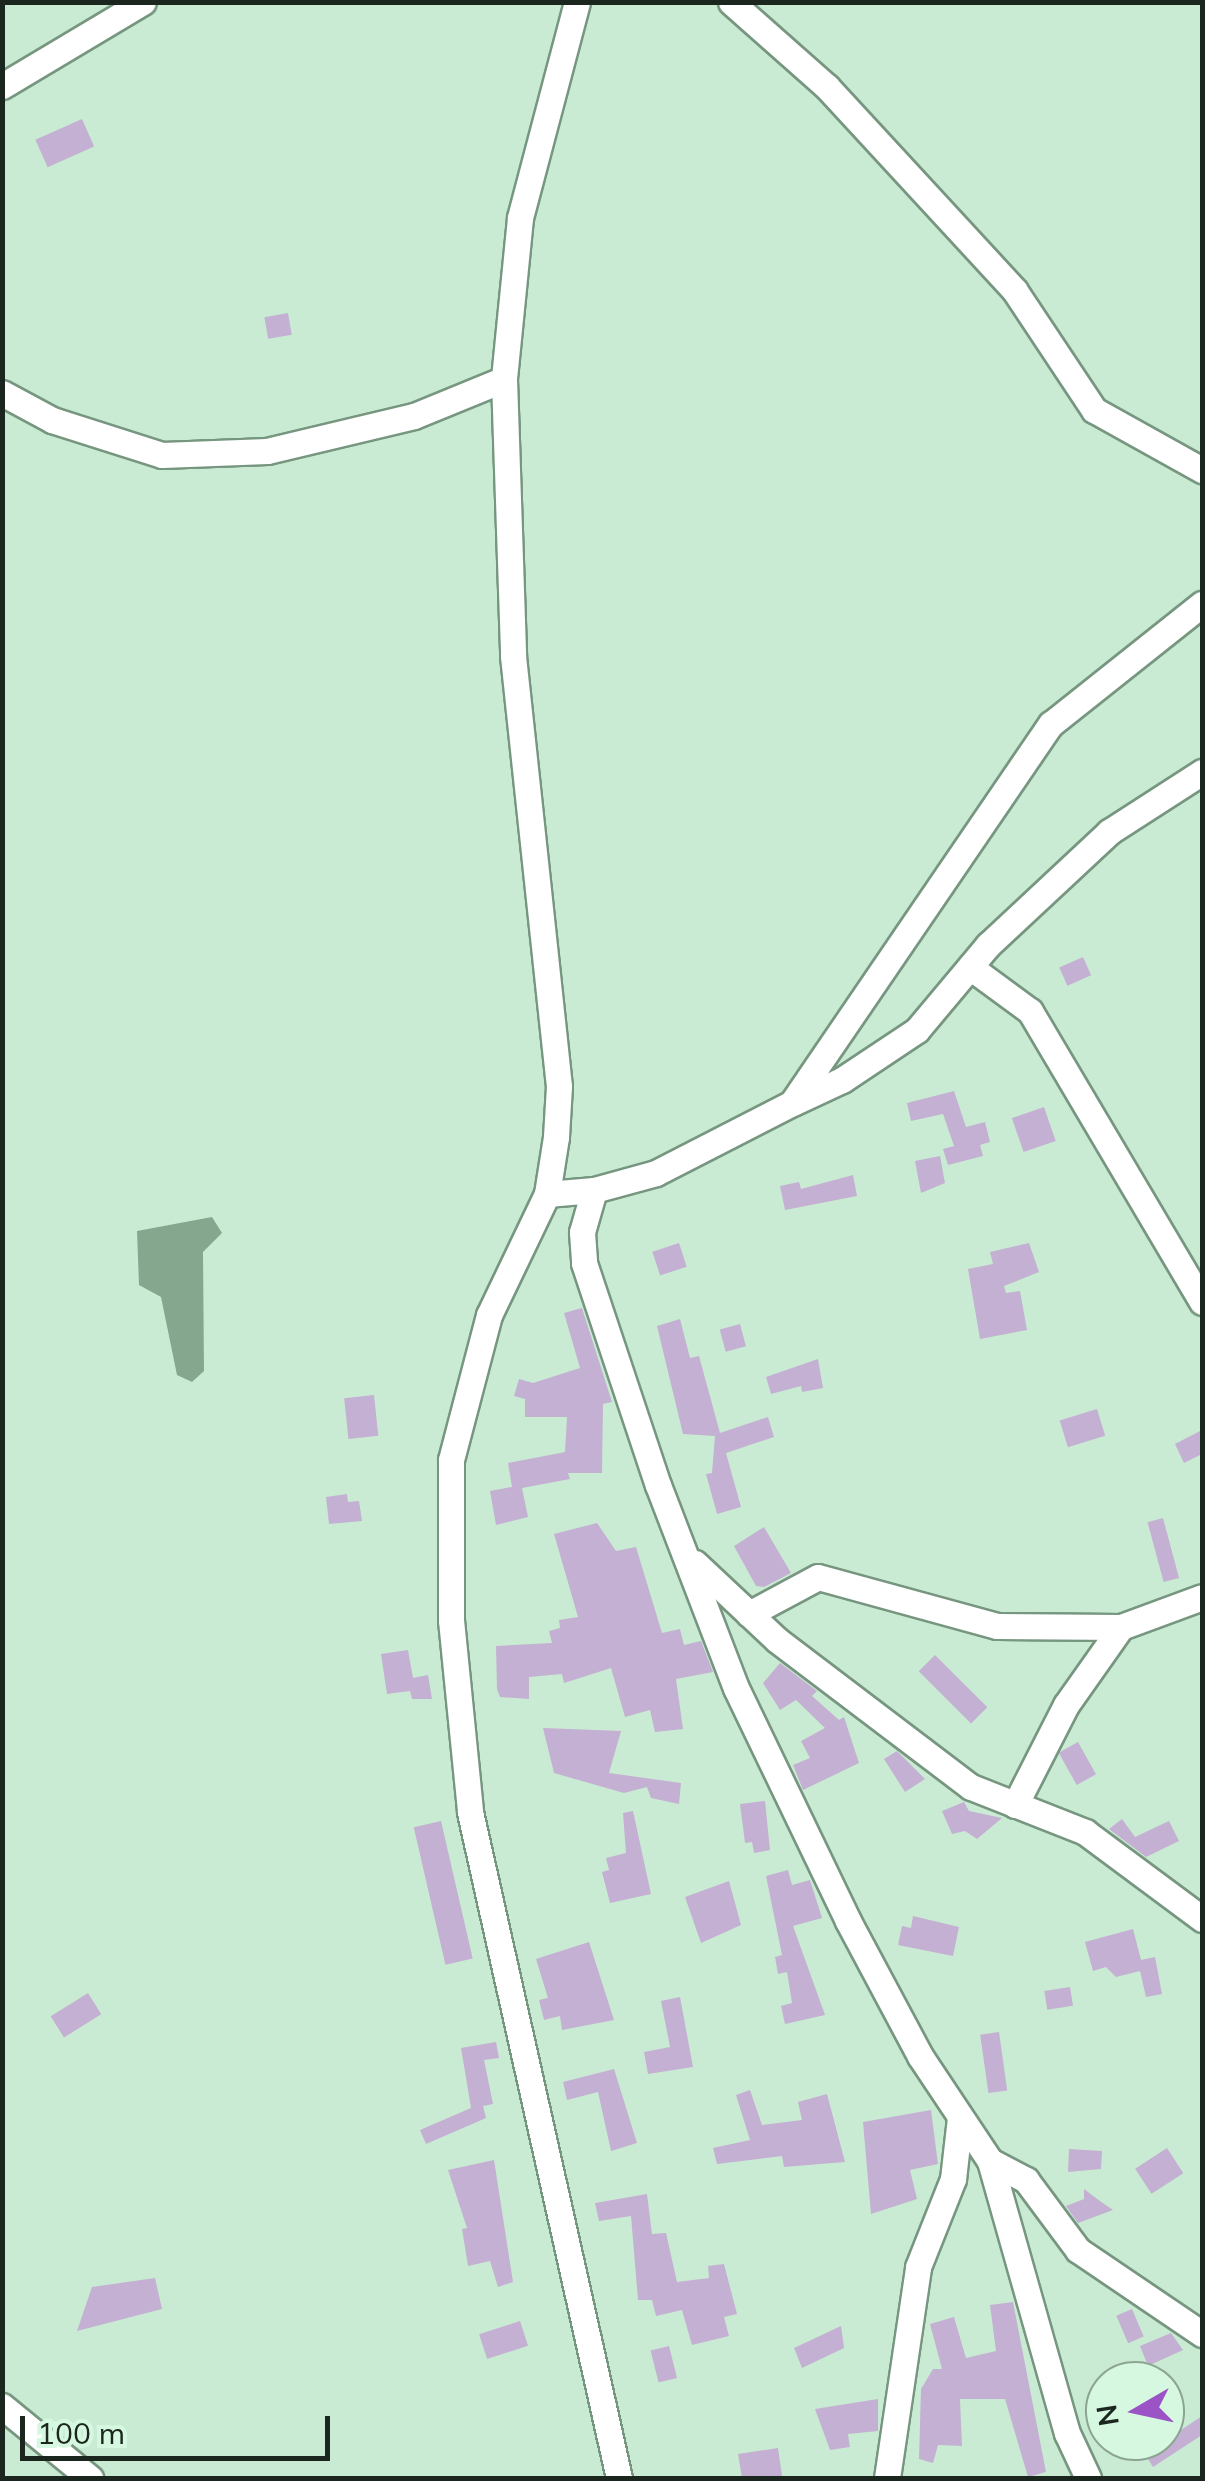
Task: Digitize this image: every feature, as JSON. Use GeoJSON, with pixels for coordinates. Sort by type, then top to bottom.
{"type":"FeatureCollection","features":[{"type":"Feature","properties":{"kind":"street"},"geometry":{"type":"LineString","coordinates":[[2,86],[143,2]]}},
{"type":"Feature","properties":{"kind":"street"},"geometry":{"type":"LineString","coordinates":[[578,2],[520,218],[504,379],[512,656],[559,1086],[546,1194],[489,1315],[450,1460],[450,1620],[470,1812],[619,2478]]}},
{"type":"Feature","properties":{"kind":"street"},"geometry":{"type":"LineString","coordinates":[[731,2],[827,87],[1015,291],[1094,410],[1202,470]]}},
{"type":"Feature","properties":{"kind":"street"},"geometry":{"type":"LineString","coordinates":[[2,394],[52,420],[162,455],[267,451],[414,416],[504,379]]}},
{"type":"Feature","properties":{"kind":"street"},"geometry":{"type":"LineString","coordinates":[[792,1103],[1051,724],[1202,604]]}},
{"type":"Feature","properties":{"kind":"street"},"geometry":{"type":"LineString","coordinates":[[546,1194],[594,1190],[656,1173],[900,1044],[970,967],[1108,832],[1202,772]]}},
{"type":"Feature","properties":{"kind":"street"},"geometry":{"type":"LineString","coordinates":[[970,967],[1030,1011],[1202,1302]]}},
{"type":"Feature","properties":{"kind":"street"},"geometry":{"type":"LineString","coordinates":[[594,1190],[582,1232],[584,1263],[736,1688],[848,1921],[960,2118],[990,2161],[1067,2433],[1088,2478]]}},
{"type":"Feature","properties":{"kind":"street"},"geometry":{"type":"LineString","coordinates":[[689,1557],[749,1614],[971,1787],[1084,1832],[1202,1919]]}},
{"type":"Feature","properties":{"kind":"street"},"geometry":{"type":"LineString","coordinates":[[749,1614],[803,1581],[834,1577],[972,1623],[1121,1627],[1202,1597]]}},
{"type":"Feature","properties":{"kind":"street"},"geometry":{"type":"LineString","coordinates":[[1015,1804],[1066,1705],[1121,1627]]}},
{"type":"Feature","properties":{"kind":"street"},"geometry":{"type":"LineString","coordinates":[[887,2478],[918,2267],[953,2179],[960,2118]]}},
{"type":"Feature","properties":{"kind":"street"},"geometry":{"type":"LineString","coordinates":[[990,2161],[1026,2180],[1078,2250],[1202,2334]]}},
{"type":"Feature","properties":{"kind":"street"},"geometry":{"type":"LineString","coordinates":[[2,2406],[90,2478]]}},
{"type":"Feature","properties":{"kind":"shaded area"},"geometry":{"type":"Polygon","coordinates":[[[212,1217],[222,1233],[203,1252],[204,1371],[192,1382],[177,1375],[161,1297],[139,1285],[137,1231],[212,1217]]]}},
{"type":"Feature","properties":{"kind":"building"},"geometry":{"type":"Polygon","coordinates":[[[82,119],[94,146],[48,167],[35,140],[82,119]]]}},
{"type":"Feature","properties":{"kind":"building"},"geometry":{"type":"Polygon","coordinates":[[[288,313],[292,335],[268,339],[264,317],[288,313]]]}},
{"type":"Feature","properties":{"kind":"building"},"geometry":{"type":"Polygon","coordinates":[[[1083,957],[1091,975],[1067,986],[1059,968],[1083,957]]]}},
{"type":"Feature","properties":{"kind":"building"},"geometry":{"type":"Polygon","coordinates":[[[954,1091],[966,1127],[985,1122],[990,1142],[980,1145],[983,1156],[948,1165],[943,1149],[954,1146],[943,1114],[911,1121],[907,1103],[954,1091]]]}},
{"type":"Feature","properties":{"kind":"building"},"geometry":{"type":"Polygon","coordinates":[[[1044,1107],[1056,1141],[1024,1152],[1012,1118],[1044,1107]]]}},
{"type":"Feature","properties":{"kind":"building"},"geometry":{"type":"Polygon","coordinates":[[[940,1156],[945,1183],[921,1193],[915,1161],[940,1156]]]}},
{"type":"Feature","properties":{"kind":"building"},"geometry":{"type":"Polygon","coordinates":[[[853,1175],[857,1196],[785,1210],[780,1186],[799,1182],[801,1189],[853,1175]]]}},
{"type":"Feature","properties":{"kind":"building"},"geometry":{"type":"Polygon","coordinates":[[[679,1243],[687,1267],[660,1275],[652,1252],[679,1243]]]}},
{"type":"Feature","properties":{"kind":"building"},"geometry":{"type":"Polygon","coordinates":[[[1029,1243],[1039,1272],[1004,1286],[1006,1293],[1020,1291],[1027,1330],[980,1339],[968,1269],[993,1264],[990,1252],[1029,1243]]]}},
{"type":"Feature","properties":{"kind":"building"},"geometry":{"type":"Polygon","coordinates":[[[582,1308],[612,1402],[603,1404],[602,1473],[568,1473],[570,1479],[522,1488],[528,1517],[496,1525],[490,1491],[512,1487],[508,1463],[565,1452],[567,1417],[525,1417],[525,1399],[514,1396],[519,1379],[533,1383],[580,1368],[564,1313],[582,1308]]]}},
{"type":"Feature","properties":{"kind":"building"},"geometry":{"type":"Polygon","coordinates":[[[680,1319],[690,1358],[699,1356],[720,1433],[768,1417],[774,1437],[726,1453],[741,1507],[717,1514],[706,1474],[712,1473],[715,1436],[683,1434],[657,1326],[680,1319]]]}},
{"type":"Feature","properties":{"kind":"building"},"geometry":{"type":"Polygon","coordinates":[[[740,1324],[746,1346],[726,1352],[720,1329],[740,1324]]]}},
{"type":"Feature","properties":{"kind":"building"},"geometry":{"type":"Polygon","coordinates":[[[818,1359],[823,1388],[802,1392],[801,1386],[771,1394],[766,1377],[818,1359]]]}},
{"type":"Feature","properties":{"kind":"building"},"geometry":{"type":"Polygon","coordinates":[[[374,1395],[378,1436],[348,1439],[344,1398],[374,1395]]]}},
{"type":"Feature","properties":{"kind":"building"},"geometry":{"type":"Polygon","coordinates":[[[1097,1409],[1105,1436],[1068,1447],[1060,1420],[1097,1409]]]}},
{"type":"Feature","properties":{"kind":"building"},"geometry":{"type":"Polygon","coordinates":[[[1202,1430],[1202,1454],[1184,1463],[1175,1444],[1202,1430]]]}},
{"type":"Feature","properties":{"kind":"building"},"geometry":{"type":"Polygon","coordinates":[[[347,1494],[348,1502],[359,1501],[362,1521],[329,1524],[326,1497],[347,1494]]]}},
{"type":"Feature","properties":{"kind":"building"},"geometry":{"type":"Polygon","coordinates":[[[1163,1518],[1179,1578],[1164,1582],[1148,1522],[1163,1518]]]}},
{"type":"Feature","properties":{"kind":"building"},"geometry":{"type":"Polygon","coordinates":[[[597,1523],[616,1551],[636,1547],[662,1633],[680,1629],[684,1645],[701,1641],[713,1672],[676,1679],[683,1729],[655,1732],[650,1710],[625,1717],[611,1668],[564,1683],[562,1674],[529,1677],[529,1699],[500,1697],[496,1646],[552,1643],[549,1631],[560,1628],[559,1620],[578,1617],[554,1534],[597,1523]]]}},
{"type":"Feature","properties":{"kind":"building"},"geometry":{"type":"Polygon","coordinates":[[[764,1527],[791,1573],[764,1587],[756,1586],[734,1546],[764,1527]]]}},
{"type":"Feature","properties":{"kind":"building"},"geometry":{"type":"Polygon","coordinates":[[[408,1650],[413,1678],[428,1675],[432,1699],[412,1699],[410,1691],[387,1694],[381,1654],[408,1650]]]}},
{"type":"Feature","properties":{"kind":"building"},"geometry":{"type":"Polygon","coordinates":[[[935,1655],[987,1707],[971,1724],[919,1671],[935,1655]]]}},
{"type":"Feature","properties":{"kind":"building"},"geometry":{"type":"Polygon","coordinates":[[[780,1663],[817,1691],[812,1696],[839,1720],[844,1717],[859,1763],[803,1790],[793,1765],[810,1758],[801,1741],[825,1728],[796,1700],[780,1710],[763,1683],[780,1663]]]}},
{"type":"Feature","properties":{"kind":"building"},"geometry":{"type":"Polygon","coordinates":[[[543,1728],[621,1731],[609,1773],[681,1783],[679,1804],[651,1798],[647,1787],[624,1793],[554,1773],[543,1728]]]}},
{"type":"Feature","properties":{"kind":"building"},"geometry":{"type":"Polygon","coordinates":[[[1078,1742],[1096,1774],[1077,1785],[1059,1753],[1078,1742]]]}},
{"type":"Feature","properties":{"kind":"building"},"geometry":{"type":"Polygon","coordinates":[[[897,1751],[925,1779],[905,1792],[884,1759],[897,1751]]]}},
{"type":"Feature","properties":{"kind":"building"},"geometry":{"type":"Polygon","coordinates":[[[765,1801],[770,1850],[754,1853],[752,1842],[745,1843],[740,1804],[765,1801]]]}},
{"type":"Feature","properties":{"kind":"building"},"geometry":{"type":"Polygon","coordinates":[[[964,1802],[969,1811],[1002,1818],[977,1839],[965,1831],[952,1834],[942,1811],[964,1802]]]}},
{"type":"Feature","properties":{"kind":"building"},"geometry":{"type":"Polygon","coordinates":[[[633,1811],[651,1894],[610,1903],[602,1872],[609,1870],[606,1858],[626,1853],[623,1813],[633,1811]]]}},
{"type":"Feature","properties":{"kind":"building"},"geometry":{"type":"Polygon","coordinates":[[[1122,1819],[1135,1837],[1169,1821],[1179,1841],[1146,1857],[1109,1829],[1122,1819]]]}},
{"type":"Feature","properties":{"kind":"building"},"geometry":{"type":"Polygon","coordinates":[[[441,1821],[473,1958],[445,1965],[414,1827],[441,1821]]]}},
{"type":"Feature","properties":{"kind":"building"},"geometry":{"type":"Polygon","coordinates":[[[788,1870],[792,1885],[810,1880],[822,1918],[793,1926],[825,2015],[785,2024],[781,2006],[792,2003],[787,1972],[778,1974],[775,1957],[782,1955],[766,1876],[788,1870]]]}},
{"type":"Feature","properties":{"kind":"building"},"geometry":{"type":"Polygon","coordinates":[[[729,1881],[741,1925],[701,1943],[685,1897],[729,1881]]]}},
{"type":"Feature","properties":{"kind":"building"},"geometry":{"type":"Polygon","coordinates":[[[913,1916],[959,1927],[953,1956],[898,1945],[902,1926],[911,1928],[913,1916]]]}},
{"type":"Feature","properties":{"kind":"building"},"geometry":{"type":"Polygon","coordinates":[[[1133,1929],[1141,1960],[1155,1957],[1162,1994],[1146,1997],[1140,1971],[1116,1977],[1106,1967],[1093,1971],[1085,1942],[1133,1929]]]}},
{"type":"Feature","properties":{"kind":"building"},"geometry":{"type":"Polygon","coordinates":[[[589,1942],[614,2020],[562,2030],[560,2016],[544,2020],[539,2000],[548,1998],[536,1959],[589,1942]]]}},
{"type":"Feature","properties":{"kind":"building"},"geometry":{"type":"Polygon","coordinates":[[[1070,1987],[1073,2006],[1047,2010],[1044,1991],[1070,1987]]]}},
{"type":"Feature","properties":{"kind":"building"},"geometry":{"type":"Polygon","coordinates":[[[88,1993],[101,2014],[64,2038],[51,2016],[88,1993]]]}},
{"type":"Feature","properties":{"kind":"building"},"geometry":{"type":"Polygon","coordinates":[[[680,1997],[693,2067],[648,2074],[644,2052],[670,2047],[661,2001],[680,1997]]]}},
{"type":"Feature","properties":{"kind":"building"},"geometry":{"type":"Polygon","coordinates":[[[999,2032],[1007,2090],[988,2093],[980,2035],[999,2032]]]}},
{"type":"Feature","properties":{"kind":"building"},"geometry":{"type":"Polygon","coordinates":[[[496,2042],[499,2058],[484,2060],[493,2104],[483,2106],[486,2118],[426,2144],[420,2130],[471,2108],[461,2048],[496,2042]]]}},
{"type":"Feature","properties":{"kind":"building"},"geometry":{"type":"Polygon","coordinates":[[[614,2069],[637,2143],[611,2151],[598,2092],[567,2100],[563,2082],[614,2069]]]}},
{"type":"Feature","properties":{"kind":"building"},"geometry":{"type":"Polygon","coordinates":[[[750,2090],[762,2125],[802,2120],[798,2102],[827,2094],[845,2162],[784,2167],[782,2156],[717,2164],[713,2148],[750,2140],[736,2095],[750,2090]]]}},
{"type":"Feature","properties":{"kind":"building"},"geometry":{"type":"Polygon","coordinates":[[[931,2110],[938,2164],[910,2170],[917,2199],[871,2214],[863,2122],[931,2110]]]}},
{"type":"Feature","properties":{"kind":"building"},"geometry":{"type":"Polygon","coordinates":[[[1167,2148],[1183,2173],[1151,2194],[1135,2169],[1167,2148]]]}},
{"type":"Feature","properties":{"kind":"building"},"geometry":{"type":"Polygon","coordinates":[[[1069,2149],[1102,2151],[1101,2169],[1068,2172],[1069,2149]]]}},
{"type":"Feature","properties":{"kind":"building"},"geometry":{"type":"Polygon","coordinates":[[[494,2160],[513,2282],[498,2287],[490,2261],[468,2266],[462,2229],[467,2228],[448,2170],[494,2160]]]}},
{"type":"Feature","properties":{"kind":"building"},"geometry":{"type":"Polygon","coordinates":[[[1084,2189],[1113,2210],[1078,2223],[1066,2206],[1084,2199],[1084,2189]]]}},
{"type":"Feature","properties":{"kind":"building"},"geometry":{"type":"Polygon","coordinates":[[[647,2194],[652,2234],[666,2233],[677,2282],[709,2278],[708,2266],[724,2264],[737,2314],[724,2317],[729,2336],[692,2345],[682,2310],[656,2316],[652,2300],[638,2300],[631,2216],[599,2221],[595,2203],[647,2194]]]}},
{"type":"Feature","properties":{"kind":"building"},"geometry":{"type":"Polygon","coordinates":[[[155,2278],[162,2309],[77,2331],[92,2287],[155,2278]]]}},
{"type":"Feature","properties":{"kind":"building"},"geometry":{"type":"Polygon","coordinates":[[[1013,2302],[1046,2472],[1028,2477],[1005,2399],[960,2399],[962,2446],[938,2445],[933,2463],[919,2459],[921,2389],[933,2369],[942,2369],[930,2324],[954,2317],[966,2358],[996,2351],[990,2305],[1013,2302]]]}},
{"type":"Feature","properties":{"kind":"building"},"geometry":{"type":"Polygon","coordinates":[[[1132,2309],[1144,2337],[1128,2343],[1116,2316],[1132,2309]]]}},
{"type":"Feature","properties":{"kind":"building"},"geometry":{"type":"Polygon","coordinates":[[[520,2321],[528,2346],[487,2359],[479,2334],[520,2321]]]}},
{"type":"Feature","properties":{"kind":"building"},"geometry":{"type":"Polygon","coordinates":[[[841,2326],[844,2348],[802,2368],[794,2348],[841,2326]]]}},
{"type":"Feature","properties":{"kind":"building"},"geometry":{"type":"Polygon","coordinates":[[[1171,2333],[1183,2350],[1159,2361],[1146,2361],[1140,2346],[1171,2333]]]}},
{"type":"Feature","properties":{"kind":"building"},"geometry":{"type":"Polygon","coordinates":[[[669,2346],[677,2378],[659,2383],[651,2351],[669,2346]]]}},
{"type":"Feature","properties":{"kind":"building"},"geometry":{"type":"Polygon","coordinates":[[[878,2399],[878,2431],[848,2434],[850,2447],[830,2450],[815,2409],[878,2399]]]}},
{"type":"Feature","properties":{"kind":"building"},"geometry":{"type":"Polygon","coordinates":[[[1202,2416],[1202,2435],[1185,2446],[1185,2427],[1202,2416]]]}},
{"type":"Feature","properties":{"kind":"building"},"geometry":{"type":"Polygon","coordinates":[[[778,2448],[782,2476],[742,2478],[738,2454],[778,2448]]]}}]}
